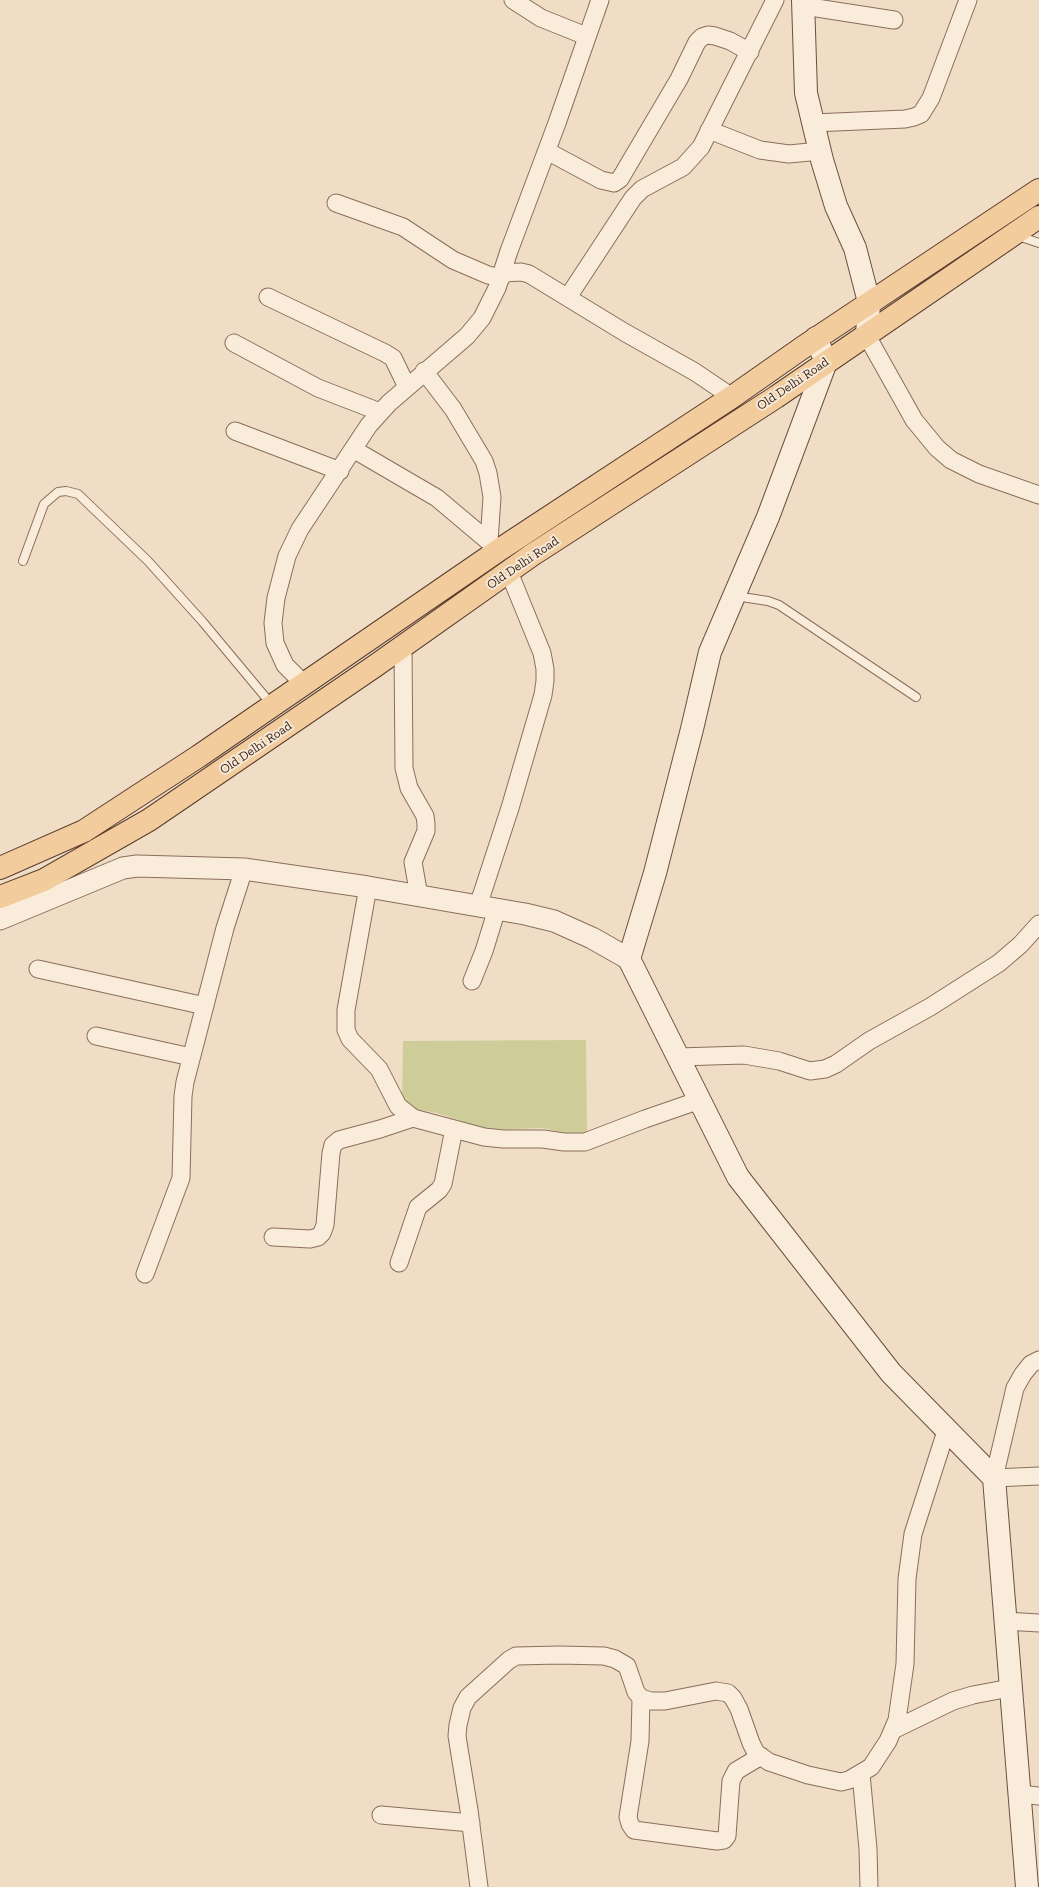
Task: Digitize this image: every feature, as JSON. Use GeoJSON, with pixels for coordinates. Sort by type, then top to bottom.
{"type":"FeatureCollection","features":[{"type":"Feature","properties":{"kind":"main road"},"geometry":{"type":"LineString","coordinates":[[803,3],[806,93],[820,151],[836,206],[855,248],[870,302],[867,336]]}},
{"type":"Feature","properties":{"kind":"main road","name":"Old Delhi Road"},"geometry":{"type":"LineString","coordinates":[[0,868],[84,831],[199,756],[304,684],[494,546],[732,397],[816,338],[1039,190]]}},
{"type":"Feature","properties":{"kind":"main road","name":"Old Delhi Road"},"geometry":{"type":"LineString","coordinates":[[0,897],[44,880],[150,820],[509,572],[776,397],[1039,217]]}},
{"type":"Feature","properties":{"kind":"main road"},"geometry":{"type":"LineString","coordinates":[[816,338],[826,362],[768,517],[710,652],[665,835],[629,959],[738,1177],[891,1373],[994,1478],[1010,1688],[1029,1795],[1027,1887]]}},
{"type":"Feature","properties":{"kind":"street"},"geometry":{"type":"LineString","coordinates":[[513,0],[541,18],[586,36]]}},
{"type":"Feature","properties":{"kind":"street"},"geometry":{"type":"LineString","coordinates":[[304,684],[285,665],[275,643],[274,623],[276,598],[287,556],[300,529],[340,471],[352,449],[380,412],[424,371],[467,336],[482,318],[502,275],[511,245],[547,151],[586,36],[600,0]]}},
{"type":"Feature","properties":{"kind":"street"},"geometry":{"type":"LineString","coordinates":[[568,297],[633,198],[646,186],[683,167],[697,152],[750,52],[775,0]]}},
{"type":"Feature","properties":{"kind":"street"},"geometry":{"type":"LineString","coordinates":[[813,123],[904,119],[914,118],[921,114],[930,98],[968,0]]}},
{"type":"Feature","properties":{"kind":"street"},"geometry":{"type":"LineString","coordinates":[[803,3],[894,20]]}},
{"type":"Feature","properties":{"kind":"street"},"geometry":{"type":"LineString","coordinates":[[547,151],[601,180],[614,183],[620,179],[679,79],[697,42],[702,37],[708,35],[715,36],[730,41],[750,52]]}},
{"type":"Feature","properties":{"kind":"street"},"geometry":{"type":"LineString","coordinates":[[709,130],[760,150],[789,154],[820,151]]}},
{"type":"Feature","properties":{"kind":"street"},"geometry":{"type":"LineString","coordinates":[[336,202],[403,227],[453,260],[473,269],[502,275],[521,272],[529,274],[603,320],[695,372],[732,397]]}},
{"type":"Feature","properties":{"kind":"street"},"geometry":{"type":"LineString","coordinates":[[268,297],[385,353],[392,358],[406,387]]}},
{"type":"Feature","properties":{"kind":"street"},"geometry":{"type":"LineString","coordinates":[[867,336],[914,420],[937,448],[951,460],[979,474],[1039,495]]}},
{"type":"Feature","properties":{"kind":"street"},"geometry":{"type":"LineString","coordinates":[[234,343],[318,388],[380,412]]}},
{"type":"Feature","properties":{"kind":"street"},"geometry":{"type":"LineString","coordinates":[[424,371],[453,409],[484,461],[488,473],[492,497],[494,546]]}},
{"type":"Feature","properties":{"kind":"street"},"geometry":{"type":"LineString","coordinates":[[235,431],[340,471]]}},
{"type":"Feature","properties":{"kind":"street"},"geometry":{"type":"LineString","coordinates":[[352,449],[437,498],[494,546]]}},
{"type":"Feature","properties":{"kind":"street"},"geometry":{"type":"LineString","coordinates":[[472,981],[484,951],[488,907],[510,808],[543,695],[545,681],[545,669],[542,653],[509,572]]}},
{"type":"Feature","properties":{"kind":"street"},"geometry":{"type":"LineString","coordinates":[[403,646],[404,768],[409,788],[424,816],[426,824],[426,831],[413,862],[419,896]]}},
{"type":"Feature","properties":{"kind":"street"},"geometry":{"type":"LineString","coordinates":[[0,919],[123,868],[137,866],[244,869],[368,887],[488,907],[554,921],[592,938],[629,959]]}},
{"type":"Feature","properties":{"kind":"street"},"geometry":{"type":"LineString","coordinates":[[145,1274],[181,1178],[183,1096],[191,1057],[225,928],[244,869]]}},
{"type":"Feature","properties":{"kind":"street"},"geometry":{"type":"LineString","coordinates":[[368,887],[346,1010],[346,1030],[350,1039],[379,1069],[398,1106],[413,1118],[484,1137],[585,1142],[700,1100]]}},
{"type":"Feature","properties":{"kind":"street"},"geometry":{"type":"LineString","coordinates":[[678,1057],[744,1055],[779,1061],[810,1071],[825,1069],[836,1064],[869,1041],[930,1007],[999,963],[1020,946],[1039,924]]}},
{"type":"Feature","properties":{"kind":"street"},"geometry":{"type":"LineString","coordinates":[[38,969],[205,1006]]}},
{"type":"Feature","properties":{"kind":"street"},"geometry":{"type":"LineString","coordinates":[[96,1036],[191,1057]]}},
{"type":"Feature","properties":{"kind":"street"},"geometry":{"type":"LineString","coordinates":[[273,1237],[310,1239],[318,1237],[322,1233],[325,1225],[333,1145],[339,1140],[413,1118]]}},
{"type":"Feature","properties":{"kind":"street"},"geometry":{"type":"LineString","coordinates":[[399,1263],[418,1207],[439,1190],[443,1184],[454,1129]]}},
{"type":"Feature","properties":{"kind":"street"},"geometry":{"type":"LineString","coordinates":[[1039,1360],[1027,1369],[1015,1388],[994,1478],[1039,1476]]}},
{"type":"Feature","properties":{"kind":"street"},"geometry":{"type":"LineString","coordinates":[[479,1887],[471,1823],[457,1736],[459,1715],[468,1697],[509,1660],[522,1654],[604,1656],[615,1659],[627,1666],[636,1692],[641,1698],[651,1701],[665,1701],[716,1692],[728,1693],[739,1709],[750,1743],[756,1753],[781,1767],[840,1782],[849,1780],[871,1767],[888,1741],[897,1720],[905,1664],[907,1579],[913,1534],[946,1428]]}},
{"type":"Feature","properties":{"kind":"street"},"geometry":{"type":"LineString","coordinates":[[1005,1621],[1039,1622]]}},
{"type":"Feature","properties":{"kind":"street"},"geometry":{"type":"LineString","coordinates":[[893,1730],[953,1702],[973,1695],[1010,1688]]}},
{"type":"Feature","properties":{"kind":"street"},"geometry":{"type":"LineString","coordinates":[[641,1698],[640,1741],[628,1817],[634,1830],[717,1841],[724,1840],[726,1836],[731,1781],[736,1771],[761,1756]]}},
{"type":"Feature","properties":{"kind":"street"},"geometry":{"type":"LineString","coordinates":[[861,1774],[868,1849],[869,1887]]}},
{"type":"Feature","properties":{"kind":"street"},"geometry":{"type":"LineString","coordinates":[[381,1815],[471,1823]]}},
{"type":"Feature","properties":{"kind":"lane"},"geometry":{"type":"LineString","coordinates":[[1013,234],[1039,243]]}},
{"type":"Feature","properties":{"kind":"lane"},"geometry":{"type":"LineString","coordinates":[[23,561],[44,504],[58,492],[66,491],[78,494],[148,562],[202,621],[273,706]]}},
{"type":"Feature","properties":{"kind":"lane"},"geometry":{"type":"LineString","coordinates":[[734,596],[779,604],[916,697]]}},
{"type":"Feature","properties":{"kind":"shaded area"},"geometry":{"type":"Polygon","coordinates":[[[586,1040],[587,1137],[542,1128],[489,1130],[437,1113],[402,1107],[403,1041],[586,1040]]]}}]}
